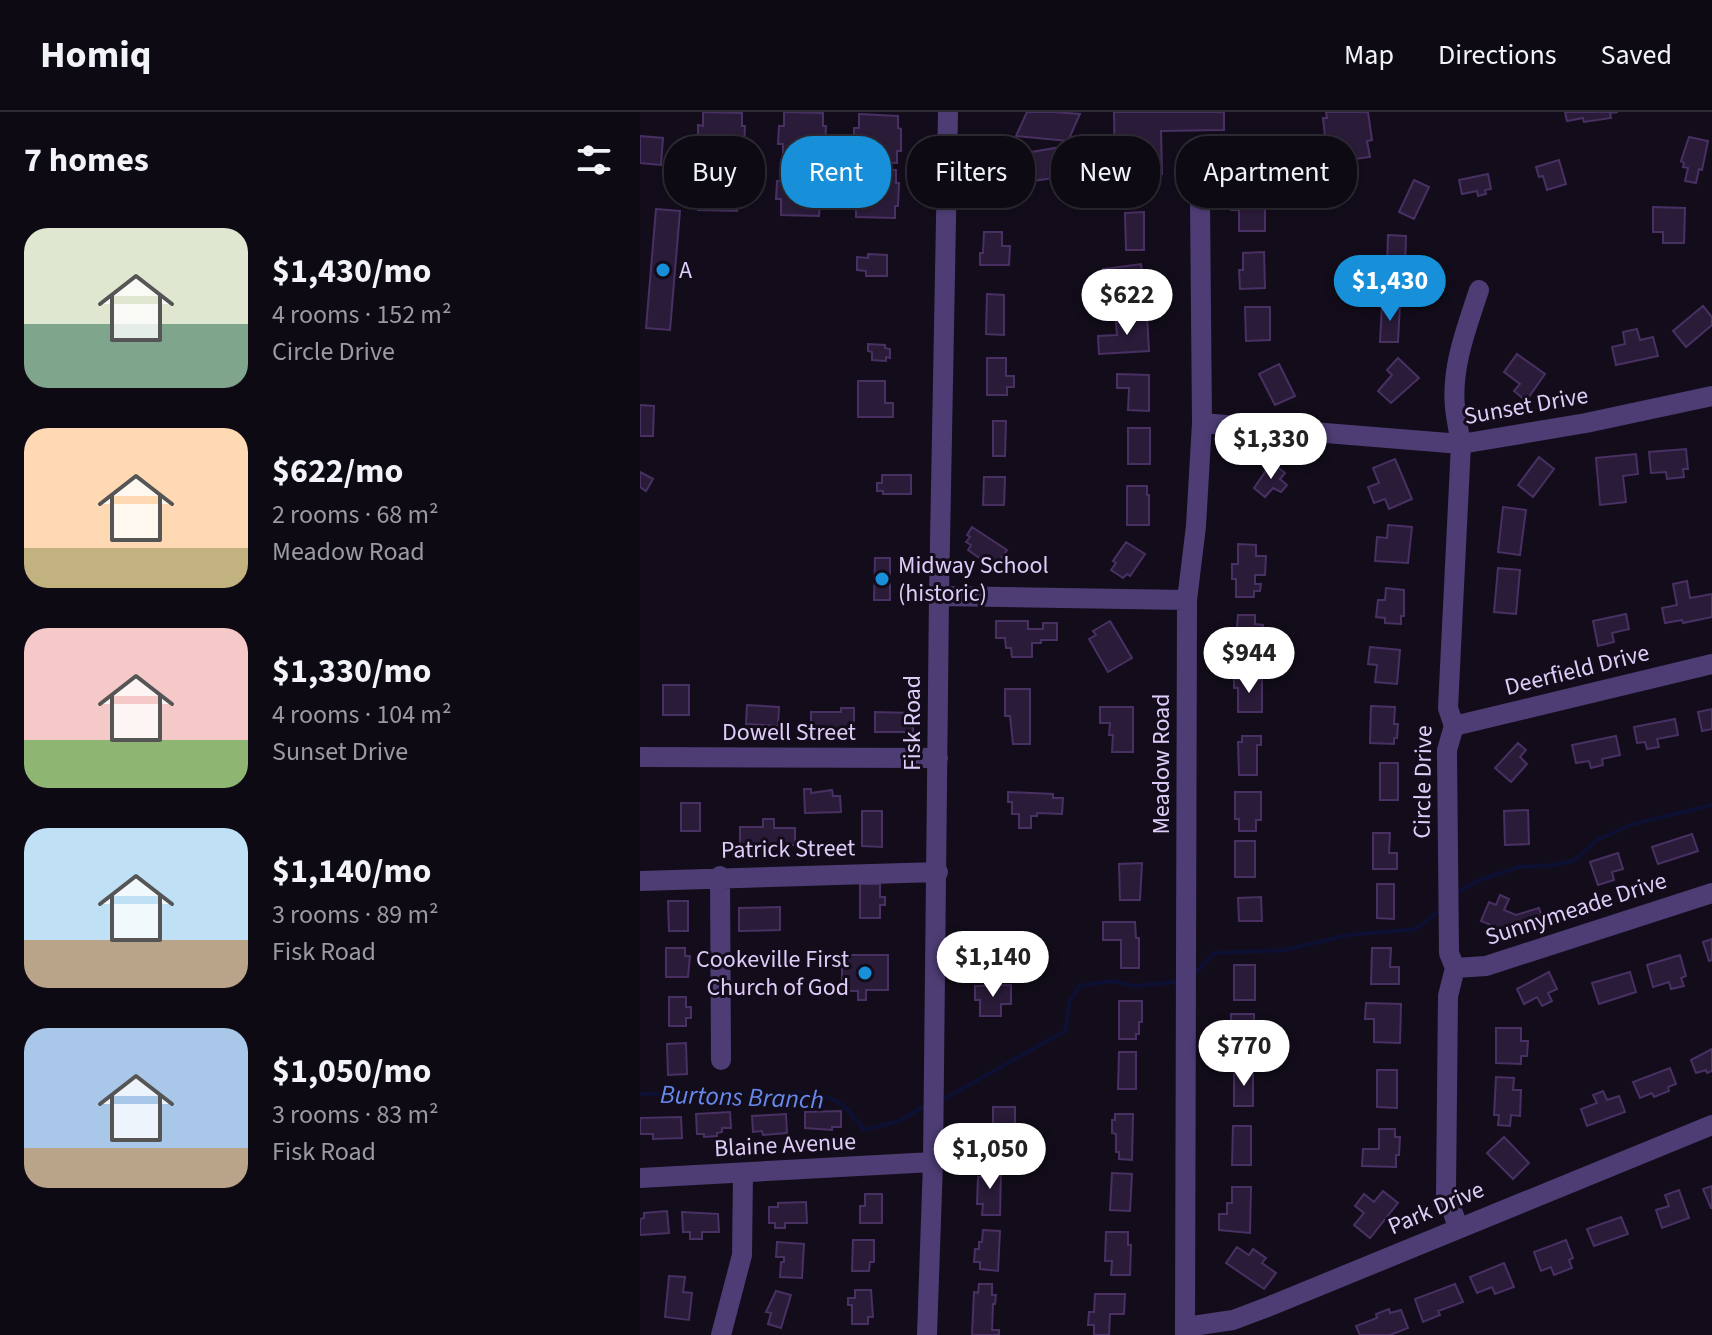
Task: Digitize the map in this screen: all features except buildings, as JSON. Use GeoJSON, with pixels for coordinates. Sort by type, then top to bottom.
{"type":"FeatureCollection","features":[{"type":"Feature","properties":{"kind":"street","name":"Fisk Road"},"geometry":{"type":"LineString","coordinates":[[927,1335],[938,872],[939,596],[948,112]]}},
{"type":"Feature","properties":{"kind":"street","name":"Meadow Road"},"geometry":{"type":"LineString","coordinates":[[1185,1331],[1187,600],[1196,526],[1202,423],[1200,208]]}},
{"type":"Feature","properties":{"kind":"street","name":"Circle Drive"},"geometry":{"type":"LineString","coordinates":[[1458,1227],[1446,1193],[1448,996],[1455,968],[1449,953],[1447,750],[1454,726],[1448,708],[1461,444],[1454,405],[1455,376],[1461,348],[1479,290]]}},
{"type":"Feature","properties":{"kind":"street","name":"Sunset Drive"},"geometry":{"type":"LineString","coordinates":[[1202,423],[1461,444],[1586,423],[1712,396]]}},
{"type":"Feature","properties":{"kind":"street"},"geometry":{"type":"LineString","coordinates":[[939,596],[1187,600]]}},
{"type":"Feature","properties":{"kind":"street","name":"Deerfield Drive"},"geometry":{"type":"LineString","coordinates":[[1454,726],[1712,664]]}},
{"type":"Feature","properties":{"kind":"street","name":"Dowell Street"},"geometry":{"type":"LineString","coordinates":[[640,757],[938,758]]}},
{"type":"Feature","properties":{"kind":"street","name":"Patrick Street"},"geometry":{"type":"LineString","coordinates":[[640,881],[720,876],[938,872]]}},
{"type":"Feature","properties":{"kind":"street"},"geometry":{"type":"LineString","coordinates":[[720,876],[721,1060]]}},
{"type":"Feature","properties":{"kind":"street","name":"Sunnymeade Drive"},"geometry":{"type":"LineString","coordinates":[[1455,968],[1486,966],[1712,893]]}},
{"type":"Feature","properties":{"kind":"street","name":"Park Drive"},"geometry":{"type":"LineString","coordinates":[[1185,1331],[1258,1311],[1712,1125]]}},
{"type":"Feature","properties":{"kind":"street","name":"Blaine Avenue"},"geometry":{"type":"LineString","coordinates":[[640,1178],[933,1162]]}},
{"type":"Feature","properties":{"kind":"street"},"geometry":{"type":"LineString","coordinates":[[721,1335],[742,1255],[743,1173]]}},
{"type":"Feature","properties":{"kind":"waterway","name":"Burtons Branch"},"geometry":{"type":"LineString","coordinates":[[1458,892],[1477,881],[1519,867],[1555,865],[1575,860],[1597,840],[1633,824],[1712,805]]}},
{"type":"Feature","properties":{"kind":"waterway","name":"Burtons Branch"},"geometry":{"type":"LineString","coordinates":[[1196,972],[1214,953],[1285,950],[1348,935],[1416,929],[1438,912]]}},
{"type":"Feature","properties":{"kind":"waterway","name":"Burtons Branch"},"geometry":{"type":"LineString","coordinates":[[944,1099],[1065,1031],[1070,1001],[1079,986],[1111,981],[1135,986],[1176,982]]}},
{"type":"Feature","properties":{"kind":"waterway","name":"Burtons Branch"},"geometry":{"type":"LineString","coordinates":[[640,1094],[808,1093],[840,1104],[864,1130],[899,1121],[923,1107]]}},
{"type":"Feature","properties":{"kind":"place","name":"A"},"geometry":{"type":"Point","coordinates":[663,270]}},
{"type":"Feature","properties":{"kind":"place","name":"Midway School (historic)"},"geometry":{"type":"Point","coordinates":[882,579]}},
{"type":"Feature","properties":{"kind":"place","name":"Cookeville First Church of God"},"geometry":{"type":"Point","coordinates":[865,973]}}]}
